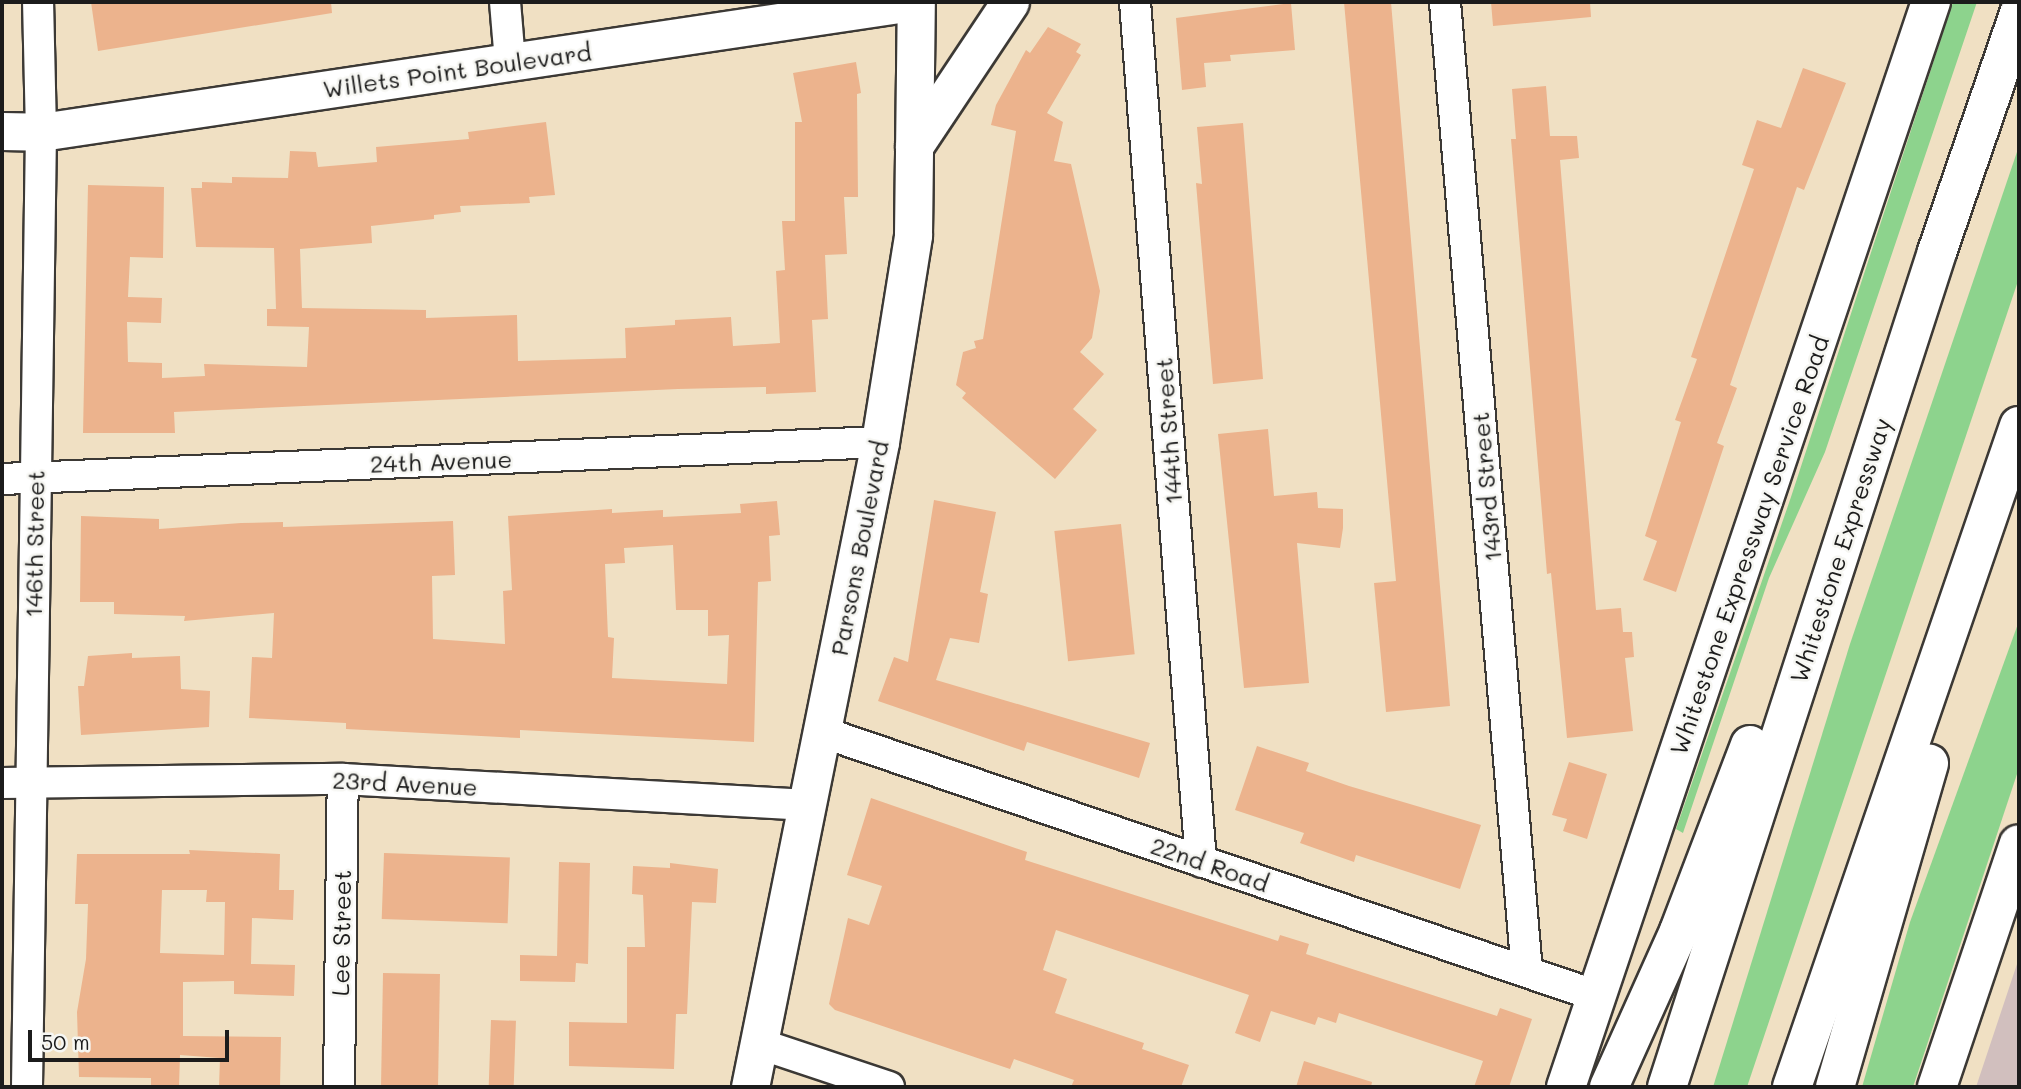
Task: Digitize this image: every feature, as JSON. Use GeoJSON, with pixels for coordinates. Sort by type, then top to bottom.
{"type":"FeatureCollection","features":[{"type":"Feature","properties":{"kind":"main road","name":"Whitestone Expressway Service Road"},"geometry":{"type":"LineString","coordinates":[[1566,1087],[1931,2]]}},
{"type":"Feature","properties":{"kind":"main road","name":"Whitestone Expressway"},"geometry":{"type":"LineString","coordinates":[[1667,1087],[1937,252],[2019,14]]}},
{"type":"Feature","properties":{"kind":"main road"},"geometry":{"type":"LineString","coordinates":[[1609,1087],[1679,931],[1937,252]]}},
{"type":"Feature","properties":{"kind":"main road"},"geometry":{"type":"LineString","coordinates":[[1791,1087],[2019,426]]}},
{"type":"Feature","properties":{"kind":"main road"},"geometry":{"type":"LineString","coordinates":[[1835,1087],[2019,451]]}},
{"type":"Feature","properties":{"kind":"main road"},"geometry":{"type":"LineString","coordinates":[[1937,1087],[2019,844]]}},
{"type":"Feature","properties":{"kind":"street","name":"146th Street"},"geometry":{"type":"LineString","coordinates":[[26,1087],[41,132],[38,2]]}},
{"type":"Feature","properties":{"kind":"street"},"geometry":{"type":"LineString","coordinates":[[505,2],[510,62]]}},
{"type":"Feature","properties":{"kind":"street","name":"Willets Point Boulevard"},"geometry":{"type":"LineString","coordinates":[[2,131],[41,132],[914,2]]}},
{"type":"Feature","properties":{"kind":"street","name":"Parsons Boulevard"},"geometry":{"type":"LineString","coordinates":[[750,1087],[880,442],[913,235],[914,2]]}},
{"type":"Feature","properties":{"kind":"street"},"geometry":{"type":"LineString","coordinates":[[914,146],[1010,2]]}},
{"type":"Feature","properties":{"kind":"street","name":"144th Street"},"geometry":{"type":"LineString","coordinates":[[1135,2],[1201,861]]}},
{"type":"Feature","properties":{"kind":"street","name":"143rd Street"},"geometry":{"type":"LineString","coordinates":[[1445,2],[1527,972]]}},
{"type":"Feature","properties":{"kind":"street","name":"24th Avenue"},"geometry":{"type":"LineString","coordinates":[[2,479],[880,442]]}},
{"type":"Feature","properties":{"kind":"street","name":"22nd Road"},"geometry":{"type":"LineString","coordinates":[[822,732],[1597,996]]}},
{"type":"Feature","properties":{"kind":"street","name":"23rd Avenue"},"geometry":{"type":"LineString","coordinates":[[2,783],[343,779],[808,804]]}},
{"type":"Feature","properties":{"kind":"street","name":"Lee Street"},"geometry":{"type":"LineString","coordinates":[[339,1087],[343,779]]}},
{"type":"Feature","properties":{"kind":"street"},"geometry":{"type":"LineString","coordinates":[[760,1044],[889,1087]]}},
{"type":"Feature","properties":{"kind":"shaded area"},"geometry":{"type":"Polygon","coordinates":[[[2019,958],[2019,1087],[1976,1087],[2019,958]]]}},
{"type":"Feature","properties":{"kind":"green space"},"geometry":{"type":"Polygon","coordinates":[[[1953,2],[1977,2],[1825,452],[1769,578],[1683,833],[1676,829],[1791,497],[1953,2]]]}},
{"type":"Feature","properties":{"kind":"green space"},"geometry":{"type":"Polygon","coordinates":[[[2019,146],[2019,278],[1747,1087],[1713,1087],[1850,644],[2019,146]]]}},
{"type":"Feature","properties":{"kind":"green space"},"geometry":{"type":"Polygon","coordinates":[[[2019,621],[2019,768],[1913,1087],[1862,1087],[1910,922],[2019,621]]]}},
{"type":"Feature","properties":{"kind":"building"},"geometry":{"type":"Polygon","coordinates":[[[91,2],[331,2],[332,13],[98,51],[91,2]]]}},
{"type":"Feature","properties":{"kind":"building"},"geometry":{"type":"Polygon","coordinates":[[[1344,2],[1391,2],[1450,706],[1386,712],[1374,583],[1396,581],[1344,2]]]}},
{"type":"Feature","properties":{"kind":"building"},"geometry":{"type":"Polygon","coordinates":[[[1491,2],[1590,2],[1591,17],[1493,26],[1491,2]]]}},
{"type":"Feature","properties":{"kind":"building"},"geometry":{"type":"Polygon","coordinates":[[[1291,3],[1295,50],[1230,55],[1231,61],[1204,63],[1206,87],[1182,90],[1176,18],[1291,3]]]}},
{"type":"Feature","properties":{"kind":"building"},"geometry":{"type":"Polygon","coordinates":[[[1048,27],[1081,44],[1076,52],[1081,55],[1047,113],[1063,122],[1054,161],[1071,164],[1100,291],[1092,338],[1080,352],[1104,374],[1073,409],[1097,430],[1055,479],[962,398],[966,393],[956,385],[963,352],[976,348],[974,341],[983,339],[1016,131],[991,125],[996,105],[1026,50],[1030,53],[1048,27]]]}},
{"type":"Feature","properties":{"kind":"building"},"geometry":{"type":"Polygon","coordinates":[[[856,62],[861,93],[857,94],[858,197],[844,197],[847,254],[825,255],[828,319],[812,320],[816,392],[766,394],[766,387],[678,389],[174,412],[175,433],[83,433],[88,185],[164,187],[163,258],[130,257],[128,297],[162,298],[161,323],[127,322],[128,362],[162,363],[162,378],[205,376],[204,364],[307,367],[309,327],[267,326],[267,309],[276,309],[274,248],[196,247],[191,188],[202,188],[202,182],[232,183],[232,177],[288,178],[290,151],[316,152],[318,167],[377,162],[376,147],[469,139],[468,132],[546,122],[555,195],[529,197],[530,203],[460,206],[461,212],[434,215],[434,219],[371,226],[372,243],[300,249],[302,308],[426,310],[426,318],[517,315],[518,361],[626,358],[625,328],[675,325],[675,320],[731,317],[733,346],[780,343],[776,271],[785,270],[782,221],[795,221],[795,122],[802,122],[793,73],[856,62]]]}},
{"type":"Feature","properties":{"kind":"building"},"geometry":{"type":"Polygon","coordinates":[[[1803,68],[1846,83],[1804,190],[1797,187],[1730,385],[1737,388],[1717,443],[1724,446],[1676,592],[1643,580],[1657,541],[1645,536],[1681,422],[1675,420],[1697,359],[1691,357],[1754,169],[1742,165],[1757,120],[1781,128],[1803,68]]]}},
{"type":"Feature","properties":{"kind":"building"},"geometry":{"type":"Polygon","coordinates":[[[1546,86],[1550,136],[1577,136],[1579,158],[1560,160],[1596,610],[1621,608],[1623,632],[1632,632],[1634,657],[1625,658],[1633,731],[1567,738],[1551,573],[1547,574],[1511,139],[1516,139],[1512,89],[1546,86]]]}},
{"type":"Feature","properties":{"kind":"building"},"geometry":{"type":"Polygon","coordinates":[[[1243,123],[1263,379],[1213,384],[1196,183],[1202,184],[1197,127],[1243,123]]]}},
{"type":"Feature","properties":{"kind":"building"},"geometry":{"type":"Polygon","coordinates":[[[1268,429],[1274,496],[1317,492],[1318,508],[1343,509],[1343,528],[1340,548],[1297,543],[1309,683],[1244,688],[1218,434],[1268,429]]]}},
{"type":"Feature","properties":{"kind":"building"},"geometry":{"type":"Polygon","coordinates":[[[934,500],[996,512],[980,592],[988,594],[979,643],[950,638],[936,680],[1150,743],[1139,778],[1027,742],[1024,751],[878,701],[894,657],[908,662],[934,500]]]}},
{"type":"Feature","properties":{"kind":"building"},"geometry":{"type":"Polygon","coordinates":[[[777,501],[780,535],[769,536],[771,581],[758,582],[754,742],[520,730],[520,738],[346,729],[346,723],[249,718],[252,657],[272,658],[274,613],[184,621],[185,616],[114,614],[114,602],[80,602],[81,516],[159,519],[159,529],[241,523],[283,522],[283,527],[453,521],[455,575],[432,576],[433,639],[505,644],[503,591],[512,590],[508,516],[612,509],[612,513],[663,510],[663,517],[741,513],[740,504],[777,501]],[[673,545],[624,548],[625,563],[605,564],[608,637],[614,638],[612,678],[727,684],[729,635],[708,636],[708,610],[676,610],[673,545]]]}},
{"type":"Feature","properties":{"kind":"building"},"geometry":{"type":"Polygon","coordinates":[[[1121,524],[1135,654],[1068,661],[1054,531],[1121,524]]]}},
{"type":"Feature","properties":{"kind":"building"},"geometry":{"type":"Polygon","coordinates":[[[132,653],[132,658],[180,656],[181,689],[210,691],[209,727],[81,735],[78,686],[84,686],[88,656],[132,653]]]}},
{"type":"Feature","properties":{"kind":"building"},"geometry":{"type":"Polygon","coordinates":[[[1257,746],[1309,763],[1306,771],[1481,825],[1460,889],[1356,855],[1354,862],[1300,843],[1304,833],[1235,810],[1257,746]]]}},
{"type":"Feature","properties":{"kind":"building"},"geometry":{"type":"Polygon","coordinates":[[[1569,762],[1607,774],[1587,839],[1563,831],[1567,819],[1552,815],[1569,762]]]}},
{"type":"Feature","properties":{"kind":"building"},"geometry":{"type":"Polygon","coordinates":[[[871,798],[1027,852],[1025,860],[1278,941],[1280,935],[1309,944],[1306,954],[1497,1016],[1500,1008],[1532,1019],[1509,1087],[1474,1087],[1483,1061],[1339,1013],[1336,1023],[1318,1017],[1315,1025],[1271,1011],[1260,1042],[1235,1033],[1249,995],[1056,930],[1043,970],[1067,979],[1055,1013],[1144,1043],[1142,1049],[1189,1065],[1181,1087],[1071,1087],[1074,1080],[1014,1059],[1010,1069],[835,1010],[829,1004],[848,918],[869,925],[882,886],[847,875],[871,798]]]}},
{"type":"Feature","properties":{"kind":"building"},"geometry":{"type":"Polygon","coordinates":[[[189,850],[280,854],[279,890],[294,890],[293,920],[252,918],[251,964],[295,965],[294,996],[234,994],[234,981],[183,982],[183,1036],[281,1037],[280,1087],[219,1087],[220,1058],[180,1055],[179,1087],[151,1087],[151,1078],[79,1077],[77,1012],[86,959],[88,904],[75,904],[77,854],[190,854],[189,850]],[[162,890],[160,953],[224,955],[225,902],[206,902],[207,890],[162,890]]]}},
{"type":"Feature","properties":{"kind":"building"},"geometry":{"type":"Polygon","coordinates":[[[384,853],[510,857],[508,923],[382,919],[384,853]]]}},
{"type":"Feature","properties":{"kind":"building"},"geometry":{"type":"Polygon","coordinates":[[[559,862],[590,863],[588,964],[576,963],[575,982],[520,981],[520,955],[557,956],[559,862]]]}},
{"type":"Feature","properties":{"kind":"building"},"geometry":{"type":"Polygon","coordinates":[[[670,863],[718,869],[716,903],[692,902],[687,1014],[676,1014],[674,1069],[569,1066],[569,1022],[627,1023],[627,947],[645,947],[643,895],[632,894],[633,866],[670,868],[670,863]]]}},
{"type":"Feature","properties":{"kind":"building"},"geometry":{"type":"Polygon","coordinates":[[[383,973],[440,974],[438,1087],[381,1087],[383,973]]]}},
{"type":"Feature","properties":{"kind":"building"},"geometry":{"type":"Polygon","coordinates":[[[491,1020],[516,1021],[514,1087],[489,1087],[491,1020]]]}},
{"type":"Feature","properties":{"kind":"building"},"geometry":{"type":"Polygon","coordinates":[[[1304,1061],[1372,1082],[1371,1087],[1296,1087],[1304,1061]]]}}]}
